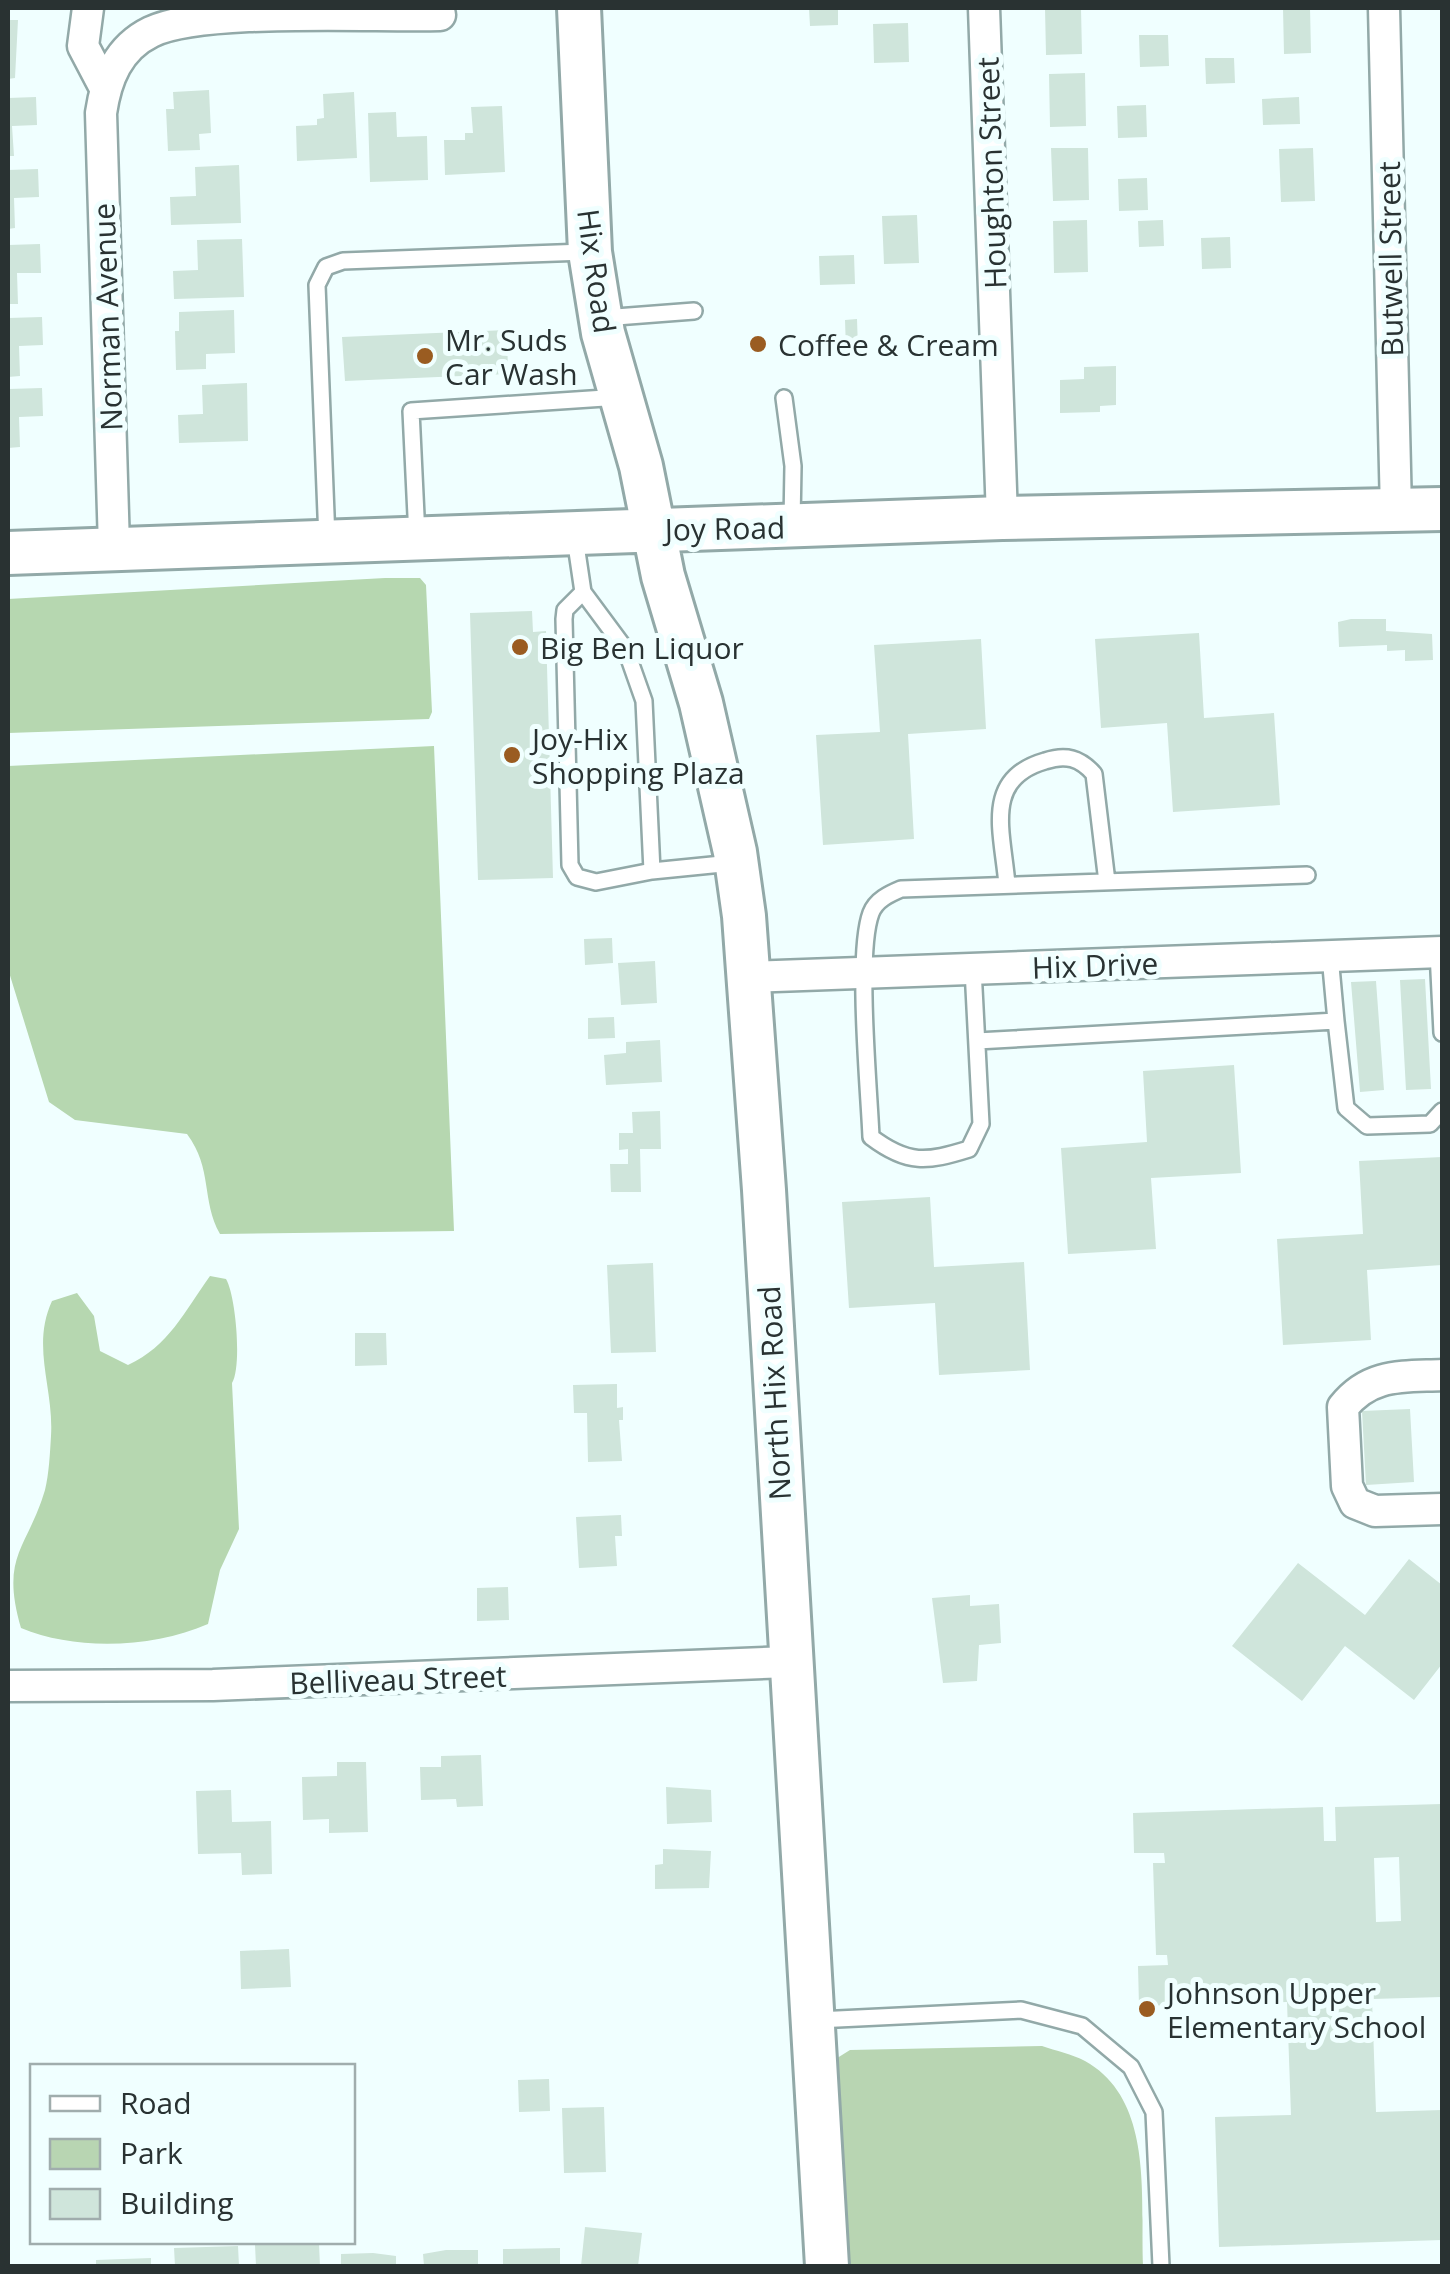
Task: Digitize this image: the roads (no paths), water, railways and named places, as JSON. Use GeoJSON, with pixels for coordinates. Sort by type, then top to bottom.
{"type":"FeatureCollection","features":[{"type":"Feature","properties":{"kind":"street","name":"Norman Avenue"},"geometry":{"type":"LineString","coordinates":[[88,8],[83,46],[104,86],[100,112],[114,548]]}},
{"type":"Feature","properties":{"kind":"street","name":"Hix Road"},"geometry":{"type":"LineString","coordinates":[[579,8],[590,252],[600,319],[654,529]]}},
{"type":"Feature","properties":{"kind":"street","name":"Houghton Street"},"geometry":{"type":"LineString","coordinates":[[984,8],[1002,518]]}},
{"type":"Feature","properties":{"kind":"street","name":"Butwell Street"},"geometry":{"type":"LineString","coordinates":[[1384,8],[1396,511]]}},
{"type":"Feature","properties":{"kind":"street"},"geometry":{"type":"LineString","coordinates":[[104,86],[120,57],[160,16],[196,20],[440,16]]}},
{"type":"Feature","properties":{"kind":"street","name":"Joy Road"},"geometry":{"type":"LineString","coordinates":[[8,553],[1002,518],[1442,510]]}},
{"type":"Feature","properties":{"kind":"street","name":"North Hix Road"},"geometry":{"type":"LineString","coordinates":[[654,529],[701,704],[736,862],[748,978],[764,1190],[826,2266]]}},
{"type":"Feature","properties":{"kind":"street","name":"Hix Drive"},"geometry":{"type":"LineString","coordinates":[[748,978],[1440,952]]}},
{"type":"Feature","properties":{"kind":"street"},"geometry":{"type":"LineString","coordinates":[[1442,1375],[1379,1378],[1358,1389],[1343,1407],[1348,1486],[1355,1503],[1375,1511],[1442,1509]]}},
{"type":"Feature","properties":{"kind":"street","name":"Belliveau Street"},"geometry":{"type":"LineString","coordinates":[[8,1686],[233,1684],[789,1662]]}},
{"type":"Feature","properties":{"kind":"lane"},"geometry":{"type":"LineString","coordinates":[[327,540],[317,286],[326,267],[343,261],[590,252]]}},
{"type":"Feature","properties":{"kind":"lane"},"geometry":{"type":"LineString","coordinates":[[600,319],[694,311]]}},
{"type":"Feature","properties":{"kind":"lane"},"geometry":{"type":"LineString","coordinates":[[417,537],[410,411],[622,397]]}},
{"type":"Feature","properties":{"kind":"lane"},"geometry":{"type":"LineString","coordinates":[[784,398],[793,466],[792,527]]}},
{"type":"Feature","properties":{"kind":"lane"},"geometry":{"type":"LineString","coordinates":[[574,532],[582,592],[626,650],[644,701],[652,871]]}},
{"type":"Feature","properties":{"kind":"lane"},"geometry":{"type":"LineString","coordinates":[[582,592],[566,610],[564,619],[570,865],[577,877],[596,882],[736,862]]}},
{"type":"Feature","properties":{"kind":"lane"},"geometry":{"type":"LineString","coordinates":[[1008,885],[1000,796],[1009,780],[1025,767],[1068,757],[1084,763],[1094,774],[1107,882]]}},
{"type":"Feature","properties":{"kind":"lane"},"geometry":{"type":"LineString","coordinates":[[973,969],[981,1124],[969,1149],[929,1161],[894,1154],[871,1138],[865,973],[871,913],[882,898],[900,889],[1307,874]]}},
{"type":"Feature","properties":{"kind":"lane"},"geometry":{"type":"LineString","coordinates":[[1440,952],[1442,1033]]}},
{"type":"Feature","properties":{"kind":"lane"},"geometry":{"type":"LineString","coordinates":[[1330,956],[1346,1108],[1367,1126],[1430,1124],[1442,1111]]}},
{"type":"Feature","properties":{"kind":"lane"},"geometry":{"type":"LineString","coordinates":[[977,1041],[1336,1021]]}},
{"type":"Feature","properties":{"kind":"lane"},"geometry":{"type":"LineString","coordinates":[[810,2020],[1020,2010],[1082,2026],[1131,2067],[1154,2112],[1161,2266]]}},
{"type":"Feature","properties":{"kind":"place","name":"Coffee & Cream"},"geometry":{"type":"Point","coordinates":[758,344]}},
{"type":"Feature","properties":{"kind":"place","name":"Mr. Suds Car Wash"},"geometry":{"type":"Point","coordinates":[425,356]}},
{"type":"Feature","properties":{"kind":"place","name":"Big Ben Liquor"},"geometry":{"type":"Point","coordinates":[520,647]}},
{"type":"Feature","properties":{"kind":"place","name":"Joy-Hix Shopping Plaza"},"geometry":{"type":"Point","coordinates":[512,755]}},
{"type":"Feature","properties":{"kind":"place","name":"Johnson Upper Elementary School"},"geometry":{"type":"Point","coordinates":[1147,2009]}}]}
